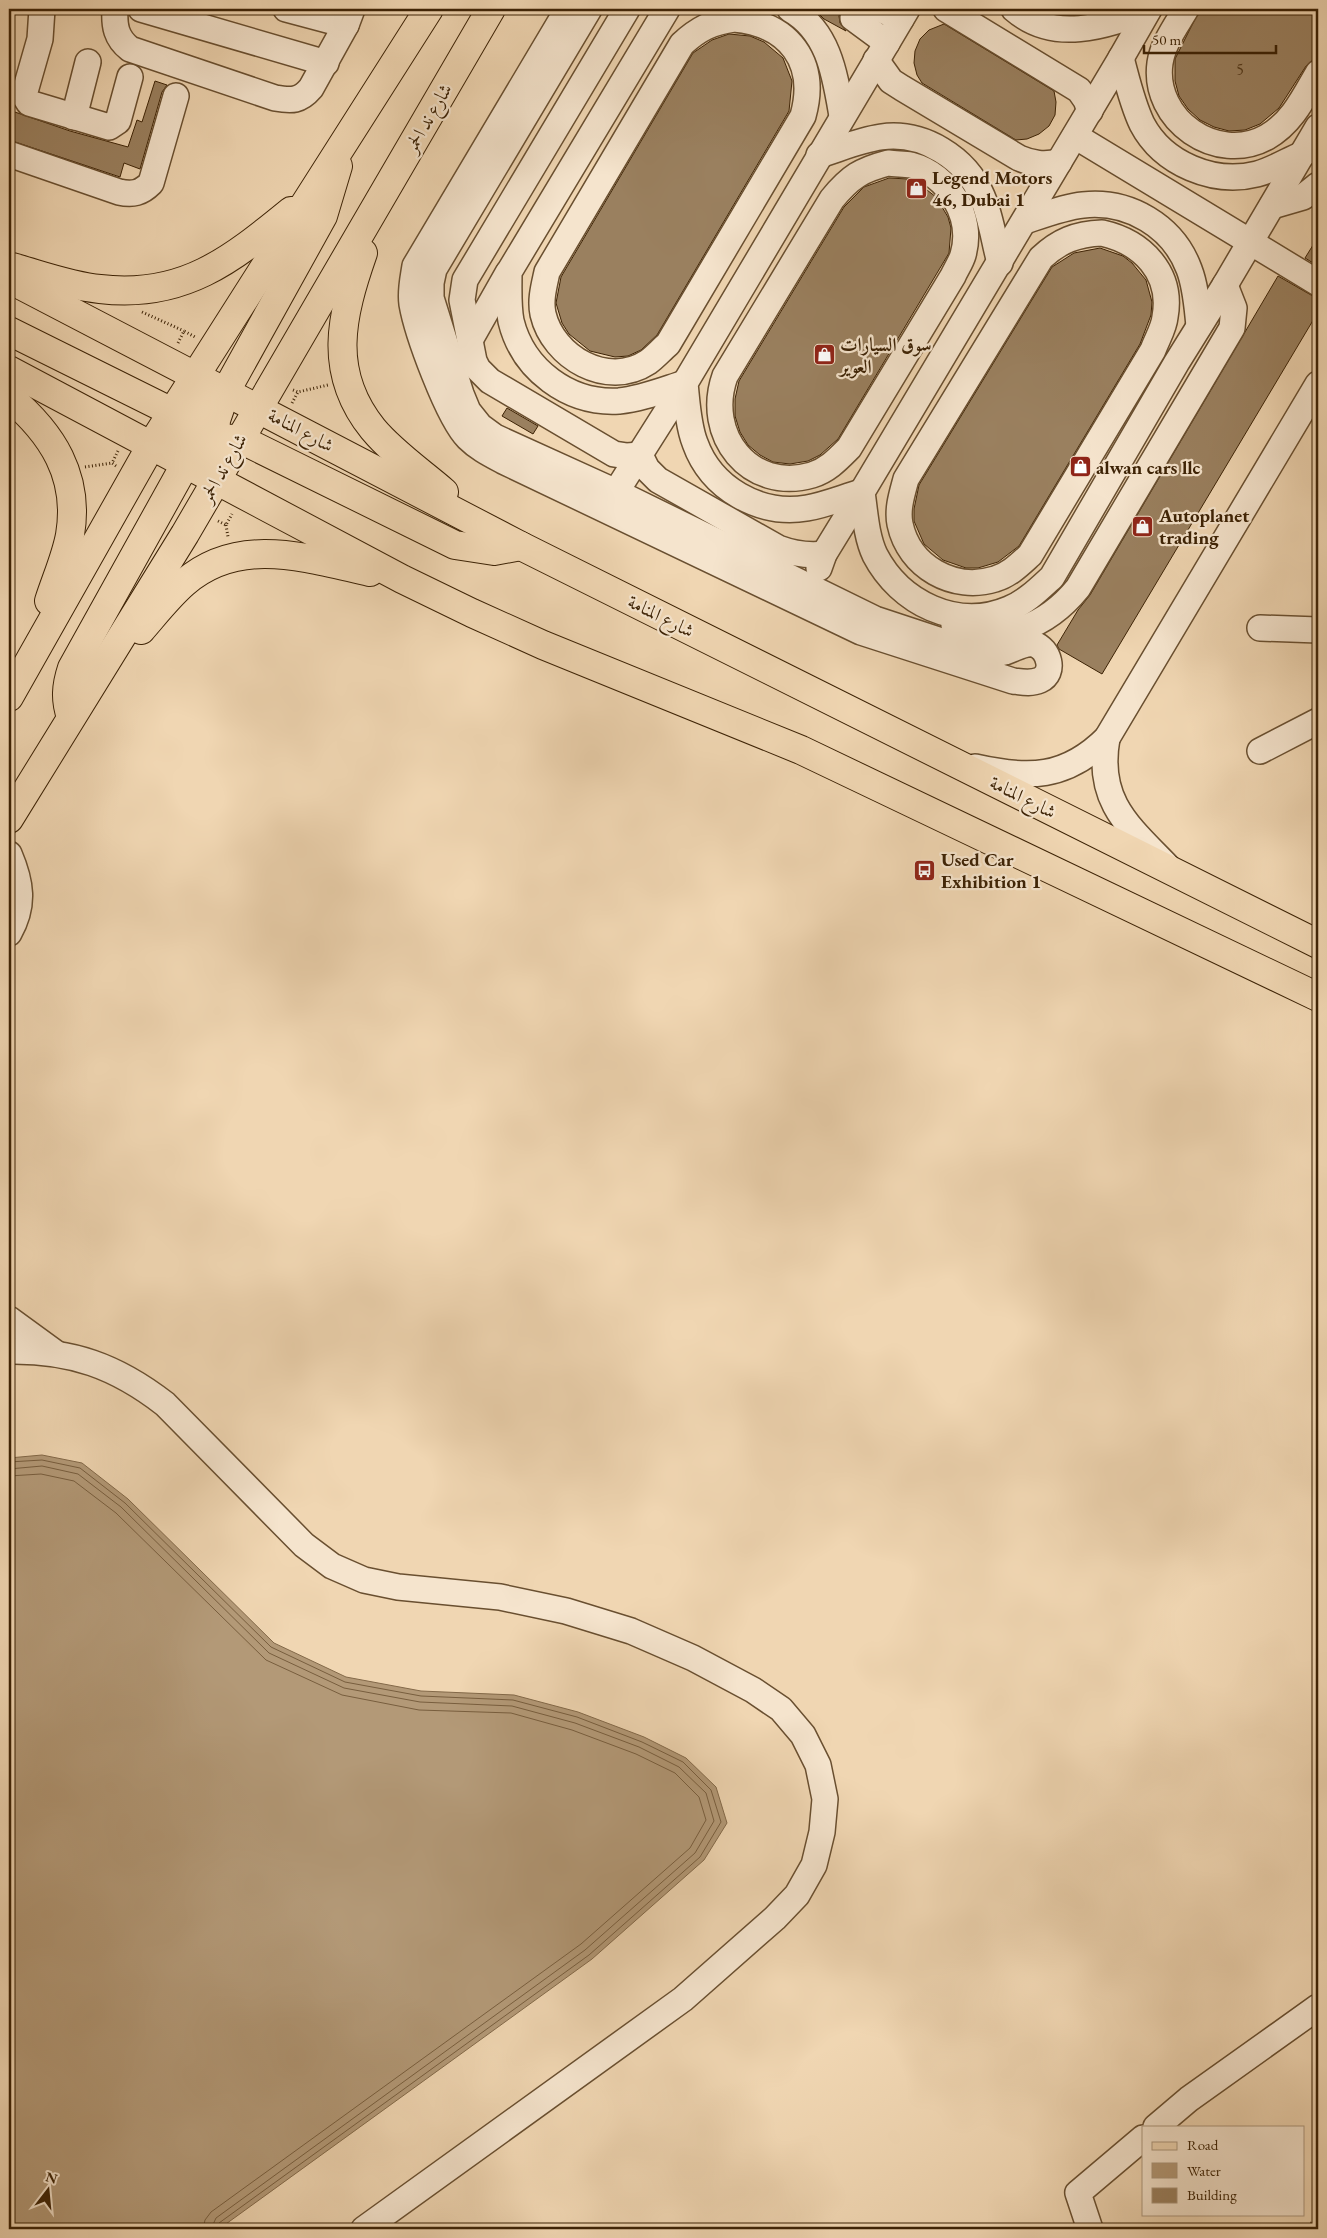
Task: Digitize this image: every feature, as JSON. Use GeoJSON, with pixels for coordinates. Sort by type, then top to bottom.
{"type":"FeatureCollection","features":[{"type":"Feature","properties":{"kind":"main road"},"geometry":{"type":"LineString","coordinates":[[429,9],[195,376],[203,432],[216,479],[402,579],[543,645],[802,750],[1318,998]]}},
{"type":"Feature","properties":{"kind":"main road","name":"شارع ند الحمر"},"geometry":{"type":"LineString","coordinates":[[258,407],[491,9]]}},
{"type":"Feature","properties":{"kind":"main road"},"geometry":{"type":"LineString","coordinates":[[71,717],[67,704],[67,692],[72,668],[323,216],[334,184],[339,150]]}},
{"type":"Feature","properties":{"kind":"main road"},"geometry":{"type":"LineString","coordinates":[[9,266],[100,289],[144,289],[181,282],[216,267],[248,246],[309,196]]}},
{"type":"Feature","properties":{"kind":"main road"},"geometry":{"type":"LineString","coordinates":[[382,196],[345,307],[342,344],[347,380],[362,414],[385,442],[486,527]]}},
{"type":"Feature","properties":{"kind":"main road","name":"شارع المنامة"},"geometry":{"type":"LineString","coordinates":[[9,279],[258,407],[521,546],[1318,944]]}},
{"type":"Feature","properties":{"kind":"main road"},"geometry":{"type":"LineString","coordinates":[[9,331],[203,432],[455,546],[494,551],[521,546]]}},
{"type":"Feature","properties":{"kind":"main road"},"geometry":{"type":"LineString","coordinates":[[9,370],[152,444],[203,432],[258,407]]}},
{"type":"Feature","properties":{"kind":"main road"},"geometry":{"type":"LineString","coordinates":[[9,398],[26,411],[50,438],[66,470],[71,502],[72,519],[66,550],[30,660]]}},
{"type":"Feature","properties":{"kind":"main road"},"geometry":{"type":"LineString","coordinates":[[9,697],[152,444],[203,432]]}},
{"type":"Feature","properties":{"kind":"main road"},"geometry":{"type":"LineString","coordinates":[[203,432],[216,479]]}},
{"type":"Feature","properties":{"kind":"main road","name":"شارع ند الحمر"},"geometry":{"type":"LineString","coordinates":[[9,818],[185,534],[216,479]]}},
{"type":"Feature","properties":{"kind":"main road"},"geometry":{"type":"LineString","coordinates":[[87,692],[172,595],[185,582],[215,563],[248,554],[281,553],[402,579]]}},
{"type":"Feature","properties":{"kind":"street"},"geometry":{"type":"LineString","coordinates":[[42,9],[40,39],[25,91],[26,100],[33,104],[103,126],[114,126],[118,121],[130,77]]}},
{"type":"Feature","properties":{"kind":"street"},"geometry":{"type":"LineString","coordinates":[[115,9],[116,31],[121,42],[130,49],[275,98],[296,100],[305,96],[326,63],[349,17],[286,9]]}},
{"type":"Feature","properties":{"kind":"street"},"geometry":{"type":"LineString","coordinates":[[141,9],[326,63]]}},
{"type":"Feature","properties":{"kind":"street"},"geometry":{"type":"LineString","coordinates":[[568,9],[415,266],[412,284],[412,303],[445,400],[454,420],[467,437],[484,451],[861,632],[1013,681],[1027,683],[1040,680],[1046,676],[1050,667],[1048,658],[1036,644],[1026,644],[998,654],[978,653],[876,619],[616,492],[495,437],[480,426],[468,411],[431,298],[431,283],[441,256],[589,9]]}},
{"type":"Feature","properties":{"kind":"street"},"geometry":{"type":"LineString","coordinates":[[627,9],[465,280],[462,300],[478,369],[490,381],[614,454],[640,455]]}},
{"type":"Feature","properties":{"kind":"street"},"geometry":{"type":"LineString","coordinates":[[790,9],[811,27],[824,45],[833,66],[842,116]]}},
{"type":"Feature","properties":{"kind":"street"},"geometry":{"type":"LineString","coordinates":[[946,9],[1080,90],[1090,112]]}},
{"type":"Feature","properties":{"kind":"street"},"geometry":{"type":"LineString","coordinates":[[818,591],[819,566],[824,554],[1090,112],[1148,9]]}},
{"type":"Feature","properties":{"kind":"street"},"geometry":{"type":"LineString","coordinates":[[1005,44],[1018,12],[1039,23],[1062,29],[1086,30],[1109,25],[1148,9]]}},
{"type":"Feature","properties":{"kind":"street"},"geometry":{"type":"LineString","coordinates":[[1186,9],[1165,47],[1160,64],[1160,81],[1164,98],[1172,114],[1184,127],[1198,137],[1232,146],[1250,144],[1266,137],[1293,115],[1318,73]]}},
{"type":"Feature","properties":{"kind":"street"},"geometry":{"type":"LineString","coordinates":[[470,340],[597,125],[668,10]]}},
{"type":"Feature","properties":{"kind":"street"},"geometry":{"type":"LineString","coordinates":[[616,492],[685,383],[774,230],[882,51],[896,12]]}},
{"type":"Feature","properties":{"kind":"street"},"geometry":{"type":"LineString","coordinates":[[853,18],[882,51],[891,81],[958,122],[1032,163],[1046,165],[1059,162]]}},
{"type":"Feature","properties":{"kind":"street"},"geometry":{"type":"LineString","coordinates":[[734,19],[754,21],[773,29],[789,41],[800,58],[807,76],[808,96],[803,116],[746,213],[668,344],[647,362],[630,369],[612,371],[594,368],[577,361],[561,348],[549,332],[543,312],[542,292],[548,272],[622,142],[682,44],[696,30],[715,22],[734,19]]}},
{"type":"Feature","properties":{"kind":"street"},"geometry":{"type":"LineString","coordinates":[[1121,58],[1134,105],[1143,125],[1156,143],[1192,169],[1213,175],[1235,177],[1256,174],[1303,154]]}},
{"type":"Feature","properties":{"kind":"street"},"geometry":{"type":"LineString","coordinates":[[74,117],[88,62]]}},
{"type":"Feature","properties":{"kind":"street"},"geometry":{"type":"LineString","coordinates":[[9,154],[119,192],[131,194],[142,191],[151,183],[176,96]]}},
{"type":"Feature","properties":{"kind":"street"},"geometry":{"type":"LineString","coordinates":[[942,150],[958,122]]}},
{"type":"Feature","properties":{"kind":"street"},"geometry":{"type":"LineString","coordinates":[[597,125],[622,142]]}},
{"type":"Feature","properties":{"kind":"street"},"geometry":{"type":"LineString","coordinates":[[923,606],[956,616],[983,616],[1009,609],[1039,589],[1052,577],[1318,127]]}},
{"type":"Feature","properties":{"kind":"street"},"geometry":{"type":"LineString","coordinates":[[1075,136],[1318,283]]}},
{"type":"Feature","properties":{"kind":"street"},"geometry":{"type":"LineString","coordinates":[[819,155],[882,137],[903,137],[917,140],[942,150],[968,173],[982,197],[1000,263]]}},
{"type":"Feature","properties":{"kind":"street"},"geometry":{"type":"LineString","coordinates":[[1148,218],[1180,162]]}},
{"type":"Feature","properties":{"kind":"street"},"geometry":{"type":"LineString","coordinates":[[888,163],[912,165],[932,174],[954,196],[961,210],[966,232],[963,255],[849,448],[831,466],[813,475],[794,478],[774,476],[756,469],[740,458],[727,442],[720,424],[718,404],[725,376],[803,247],[832,199],[846,181],[866,169],[888,163]]}},
{"type":"Feature","properties":{"kind":"street"},"geometry":{"type":"LineString","coordinates":[[1272,206],[1303,197],[1318,185]]}},
{"type":"Feature","properties":{"kind":"street"},"geometry":{"type":"LineString","coordinates":[[1024,221],[1082,205],[1105,205],[1127,209],[1148,218],[1165,232],[1180,250],[1190,270],[1199,326]]}},
{"type":"Feature","properties":{"kind":"street"},"geometry":{"type":"LineString","coordinates":[[746,213],[803,247]]}},
{"type":"Feature","properties":{"kind":"street"},"geometry":{"type":"LineString","coordinates":[[1102,233],[1134,244],[1152,262],[1164,284],[1167,301],[1165,318],[1153,350],[1105,430],[1030,555],[1015,569],[996,579],[968,583],[954,581],[935,574],[914,555],[906,543],[900,524],[899,503],[906,479],[980,354],[1041,258],[1053,246],[1068,238],[1084,234],[1102,233]]}},
{"type":"Feature","properties":{"kind":"street"},"geometry":{"type":"LineString","coordinates":[[513,266],[548,272]]}},
{"type":"Feature","properties":{"kind":"street"},"geometry":{"type":"LineString","coordinates":[[513,266],[509,303],[517,338],[536,368],[564,390],[591,398],[619,401],[637,398],[685,383]]}},
{"type":"Feature","properties":{"kind":"street"},"geometry":{"type":"LineString","coordinates":[[862,492],[867,527],[874,553],[888,576],[907,595],[941,619],[961,628],[983,633],[1005,633],[1027,628],[1047,619],[1064,605],[1078,588],[1232,328],[1234,308],[1225,286]]}},
{"type":"Feature","properties":{"kind":"street"},"geometry":{"type":"LineString","coordinates":[[925,322],[980,354]]}},
{"type":"Feature","properties":{"kind":"street"},"geometry":{"type":"LineString","coordinates":[[668,344],[725,376]]}},
{"type":"Feature","properties":{"kind":"street"},"geometry":{"type":"LineString","coordinates":[[564,390],[577,361]]}},
{"type":"Feature","properties":{"kind":"street"},"geometry":{"type":"LineString","coordinates":[[685,383],[690,419],[698,450],[704,464],[720,482],[739,496],[760,506],[784,510],[807,508],[862,492]]}},
{"type":"Feature","properties":{"kind":"street"},"geometry":{"type":"LineString","coordinates":[[1174,873],[1132,831],[1116,809],[1105,775],[1104,753],[1107,738],[1318,384]]}},
{"type":"Feature","properties":{"kind":"street"},"geometry":{"type":"LineString","coordinates":[[1105,430],[1129,444]]}},
{"type":"Feature","properties":{"kind":"street"},"geometry":{"type":"LineString","coordinates":[[849,448],[906,479]]}},
{"type":"Feature","properties":{"kind":"street"},"geometry":{"type":"LineString","coordinates":[[640,455],[647,469],[658,480],[778,548],[801,555],[824,554]]}},
{"type":"Feature","properties":{"kind":"street"},"geometry":{"type":"LineString","coordinates":[[1040,538],[1065,554]]}},
{"type":"Feature","properties":{"kind":"street"},"geometry":{"type":"LineString","coordinates":[[1260,628],[1318,630]]}},
{"type":"Feature","properties":{"kind":"street"},"geometry":{"type":"LineString","coordinates":[[1260,751],[1318,721]]}},
{"type":"Feature","properties":{"kind":"street"},"geometry":{"type":"LineString","coordinates":[[958,764],[1006,774],[1047,773],[1079,760],[1107,738]]}},
{"type":"Feature","properties":{"kind":"street"},"geometry":{"type":"LineString","coordinates":[[9,854],[21,887],[19,911],[9,933]]}},
{"type":"Feature","properties":{"kind":"street"},"geometry":{"type":"LineString","coordinates":[[9,1318],[58,1354]]}},
{"type":"Feature","properties":{"kind":"street"},"geometry":{"type":"LineString","coordinates":[[9,1351],[58,1354],[94,1362],[141,1385],[165,1404],[304,1545],[332,1566],[364,1580],[398,1587],[500,1597],[566,1611],[631,1632],[693,1658],[753,1690],[781,1709],[803,1735],[818,1765],[825,1799],[822,1832],[814,1865],[797,1895],[775,1918],[683,1999],[364,2229]]}},
{"type":"Feature","properties":{"kind":"street"},"geometry":{"type":"LineString","coordinates":[[1157,2126],[1189,2100],[1318,2007]]}},
{"type":"Feature","properties":{"kind":"street"},"geometry":{"type":"LineString","coordinates":[[1090,2229],[1078,2193],[1142,2139]]}},
{"type":"Feature","properties":{"kind":"path"},"geometry":{"type":"LineString","coordinates":[[144,289],[136,309],[184,331]]}},
{"type":"Feature","properties":{"kind":"path"},"geometry":{"type":"LineString","coordinates":[[298,392],[347,380]]}},
{"type":"Feature","properties":{"kind":"path"},"geometry":{"type":"LineString","coordinates":[[1298,2229],[1318,2220]]}},
{"type":"Feature","properties":{"kind":"water"},"geometry":{"type":"Polygon","coordinates":[[[42,1455],[82,1463],[128,1499],[274,1643],[346,1677],[421,1691],[514,1695],[578,1712],[644,1737],[686,1758],[716,1787],[727,1823],[704,1860],[592,1959],[219,2229],[9,2229],[9,1458],[42,1455]]]}},
{"type":"Feature","properties":{"kind":"building"},"geometry":{"type":"Polygon","coordinates":[[[814,9],[842,9],[839,16],[840,23],[846,31],[824,19],[814,9]]]}},
{"type":"Feature","properties":{"kind":"building"},"geometry":{"type":"Polygon","coordinates":[[[1200,9],[1318,9],[1318,52],[1306,66],[1279,108],[1260,124],[1245,130],[1229,131],[1214,127],[1200,120],[1188,109],[1179,96],[1175,81],[1175,59],[1200,9]]]}},
{"type":"Feature","properties":{"kind":"building"},"geometry":{"type":"Polygon","coordinates":[[[944,24],[1054,91],[1056,102],[1055,115],[1049,126],[1039,134],[1027,139],[1016,140],[922,83],[917,75],[914,63],[915,51],[920,39],[929,30],[944,24]]]}},
{"type":"Feature","properties":{"kind":"building"},"geometry":{"type":"Polygon","coordinates":[[[729,34],[750,36],[764,42],[783,58],[792,81],[789,111],[657,335],[641,350],[628,356],[615,357],[590,351],[569,334],[562,323],[556,303],[561,277],[693,53],[712,40],[729,34]]]}},
{"type":"Feature","properties":{"kind":"building"},"geometry":{"type":"Polygon","coordinates":[[[155,81],[167,85],[162,92],[140,169],[124,163],[120,177],[9,140],[9,110],[70,131],[128,147],[137,120],[142,122],[155,81]]]}},
{"type":"Feature","properties":{"kind":"building"},"geometry":{"type":"Polygon","coordinates":[[[889,178],[908,179],[918,183],[936,197],[948,217],[951,228],[949,253],[838,439],[820,455],[808,461],[790,464],[773,462],[760,455],[748,445],[740,432],[735,416],[735,399],[739,381],[844,207],[864,187],[889,178]]]}},
{"type":"Feature","properties":{"kind":"building"},"geometry":{"type":"Polygon","coordinates":[[[1318,237],[1318,266],[1305,258],[1318,237]]]}},
{"type":"Feature","properties":{"kind":"building"},"geometry":{"type":"Polygon","coordinates":[[[1100,248],[1123,256],[1132,263],[1146,280],[1152,302],[1151,315],[1140,344],[1019,546],[998,562],[978,568],[966,568],[943,560],[924,544],[914,521],[914,509],[919,485],[1052,267],[1074,253],[1100,248]]]}},
{"type":"Feature","properties":{"kind":"building"},"geometry":{"type":"Polygon","coordinates":[[[1278,276],[1318,297],[1318,312],[1102,674],[1059,649],[1057,645],[1078,610],[1090,595],[1278,276]]]}},
{"type":"Feature","properties":{"kind":"building"},"geometry":{"type":"Polygon","coordinates":[[[507,408],[538,426],[533,434],[502,416],[507,408]]]}},
{"type":"Feature","properties":{"kind":"place","name":"Legend Motors 46, Dubai 1"},"geometry":{"type":"Point","coordinates":[916,188]}},
{"type":"Feature","properties":{"kind":"place","name":"سوق السيارات العوير"},"geometry":{"type":"Point","coordinates":[824,355]}},
{"type":"Feature","properties":{"kind":"place","name":"alwan cars llc"},"geometry":{"type":"Point","coordinates":[1080,467]}},
{"type":"Feature","properties":{"kind":"place","name":"Autoplanet trading"},"geometry":{"type":"Point","coordinates":[1143,526]}},
{"type":"Feature","properties":{"kind":"place","name":"Used Car Exhibition 1"},"geometry":{"type":"Point","coordinates":[925,870]}}]}
